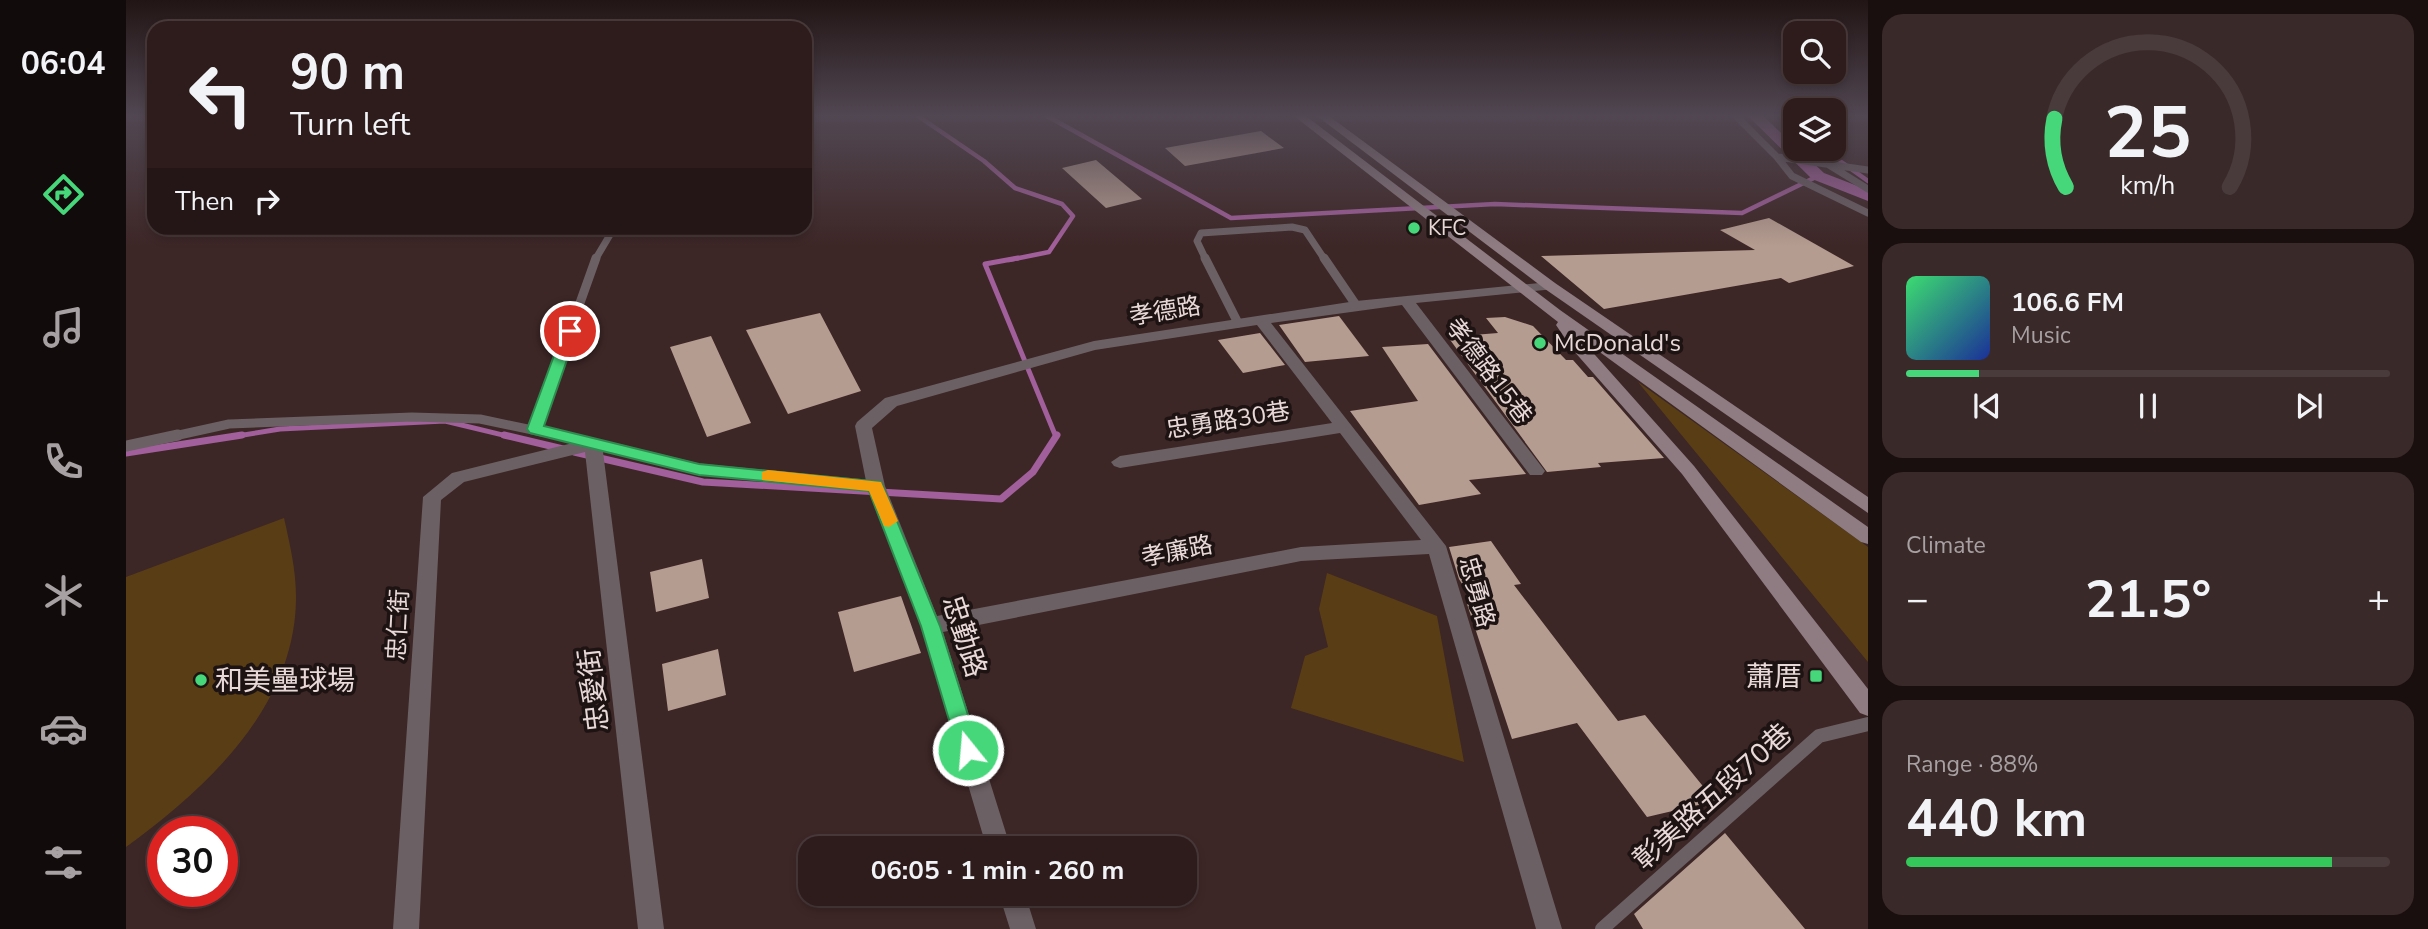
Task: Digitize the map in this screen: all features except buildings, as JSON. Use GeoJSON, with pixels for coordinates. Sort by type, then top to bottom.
{"type":"FeatureCollection","features":[{"type":"Feature","properties":{"kind":"main road"},"geometry":{"type":"LineString","coordinates":[[1355,159],[1523,290],[1868,537]]}},
{"type":"Feature","properties":{"kind":"main road"},"geometry":{"type":"LineString","coordinates":[[1380,159],[1550,286],[1868,506]]}},
{"type":"Feature","properties":{"kind":"main road"},"geometry":{"type":"LineString","coordinates":[[1555,313],[1578,347],[1688,470],[1868,706]]}},
{"type":"Feature","properties":{"kind":"street","name":"孝德路"},"geometry":{"type":"LineString","coordinates":[[876,486],[863,426],[891,402],[1094,346],[1356,305],[1550,286]]}},
{"type":"Feature","properties":{"kind":"street","name":"孝德路15巷"},"geometry":{"type":"LineString","coordinates":[[1405,299],[1536,471]]}},
{"type":"Feature","properties":{"kind":"street","name":"忠勇路"},"geometry":{"type":"LineString","coordinates":[[1260,319],[1436,546],[1549,929]]}},
{"type":"Feature","properties":{"kind":"street","name":"忠勇路30巷"},"geometry":{"type":"LineString","coordinates":[[1120,462],[1343,427]]}},
{"type":"Feature","properties":{"kind":"street","name":"忠仁街"},"geometry":{"type":"LineString","coordinates":[[406,929],[432,496],[458,477],[593,444]]}},
{"type":"Feature","properties":{"kind":"street","name":"忠愛街"},"geometry":{"type":"LineString","coordinates":[[593,444],[652,929]]}},
{"type":"Feature","properties":{"kind":"street","name":"忠勤路"},"geometry":{"type":"LineString","coordinates":[[876,486],[931,626],[995,836]]}},
{"type":"Feature","properties":{"kind":"street","name":"孝廉路"},"geometry":{"type":"LineString","coordinates":[[931,626],[1301,554],[1436,546]]}},
{"type":"Feature","properties":{"kind":"street"},"geometry":{"type":"LineString","coordinates":[[1016,906],[1023,929]]}},
{"type":"Feature","properties":{"kind":"lane"},"geometry":{"type":"LineString","coordinates":[[1780,159],[1798,179],[1868,213]]}},
{"type":"Feature","properties":{"kind":"lane"},"geometry":{"type":"LineString","coordinates":[[1794,159],[1868,170]]}},
{"type":"Feature","properties":{"kind":"lane"},"geometry":{"type":"LineString","coordinates":[[1827,164],[1868,189]]}},
{"type":"Feature","properties":{"kind":"lane"},"geometry":{"type":"LineString","coordinates":[[1238,323],[1197,241],[1199,235],[1208,231],[1292,227],[1308,233],[1356,305]]}},
{"type":"Feature","properties":{"kind":"lane"},"geometry":{"type":"LineString","coordinates":[[535,429],[596,257],[610,235]]}},
{"type":"Feature","properties":{"kind":"lane"},"geometry":{"type":"LineString","coordinates":[[126,446],[229,424],[412,417],[480,419],[535,429],[699,469],[876,486]]}},
{"type":"Feature","properties":{"kind":"lane","name":"彰美路五段70巷"},"geometry":{"type":"LineString","coordinates":[[1602,929],[1819,736],[1868,724]]}},
{"type":"Feature","properties":{"kind":"shaded area"},"geometry":{"type":"Polygon","coordinates":[[[1638,382],[1868,547],[1868,662],[1638,382]]]}},
{"type":"Feature","properties":{"kind":"shaded area","name":"和美壘球場"},"geometry":{"type":"Polygon","coordinates":[[[284,518],[294,567],[296,597],[292,637],[281,674],[264,708],[241,741],[215,771],[166,816],[147,816],[147,831],[126,847],[126,577],[284,518]]]}},
{"type":"Feature","properties":{"kind":"shaded area"},"geometry":{"type":"Polygon","coordinates":[[[1327,573],[1437,616],[1464,762],[1291,708],[1305,656],[1328,647],[1319,609],[1327,573]]]}},
{"type":"Feature","properties":{"kind":"waterway"},"geometry":{"type":"LineString","coordinates":[[982,159],[1015,188],[1062,204],[1073,216],[1049,252],[1009,260]]}},
{"type":"Feature","properties":{"kind":"waterway"},"geometry":{"type":"LineString","coordinates":[[1125,159],[1231,218],[1495,204],[1742,213],[1818,176]]}},
{"type":"Feature","properties":{"kind":"waterway"},"geometry":{"type":"LineString","coordinates":[[1801,159],[1818,176],[1868,196]]}},
{"type":"Feature","properties":{"kind":"waterway"},"geometry":{"type":"LineString","coordinates":[[1840,161],[1868,181]]}},
{"type":"Feature","properties":{"kind":"waterway"},"geometry":{"type":"LineString","coordinates":[[1018,258],[985,264],[1056,437]]}},
{"type":"Feature","properties":{"kind":"waterway"},"geometry":{"type":"LineString","coordinates":[[231,437],[280,429],[445,421],[511,437]]}},
{"type":"Feature","properties":{"kind":"waterway"},"geometry":{"type":"LineString","coordinates":[[126,453],[242,435]]}},
{"type":"Feature","properties":{"kind":"waterway"},"geometry":{"type":"LineString","coordinates":[[504,435],[563,449]]}},
{"type":"Feature","properties":{"kind":"waterway"},"geometry":{"type":"LineString","coordinates":[[574,452],[703,482],[1001,499],[1033,472],[1056,437]]}},
{"type":"Feature","properties":{"kind":"slow traffic"},"geometry":{"type":"LineString","coordinates":[[768,476],[876,486],[889,521]]}},
{"type":"Feature","properties":{"kind":"place","name":"KFC"},"geometry":{"type":"Point","coordinates":[1414,228]}},
{"type":"Feature","properties":{"kind":"place","name":"McDonald's"},"geometry":{"type":"Point","coordinates":[1540,343]}},
{"type":"Feature","properties":{"kind":"place","name":"蕭厝"},"geometry":{"type":"Point","coordinates":[1816,676]}},
{"type":"Feature","properties":{"kind":"place","name":"和美壘球場"},"geometry":{"type":"Point","coordinates":[201,680]}},
{"type":"Feature","properties":{"kind":"route"},"geometry":{"type":"LineString","coordinates":[[570,331],[535,429],[699,469],[876,486],[931,626],[968,750]]}}]}
